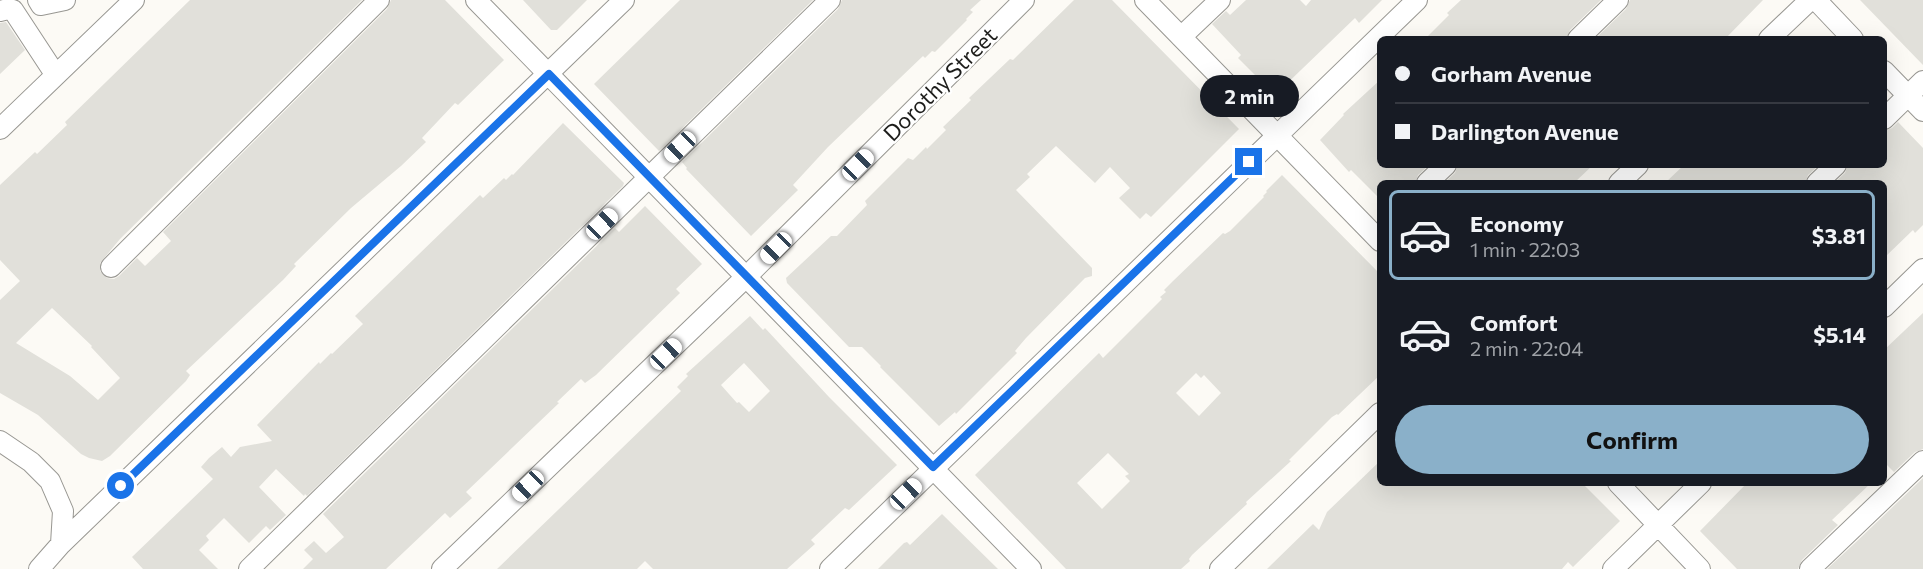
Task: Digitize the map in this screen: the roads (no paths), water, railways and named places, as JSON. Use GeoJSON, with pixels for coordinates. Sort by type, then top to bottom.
{"type":"FeatureCollection","features":[{"type":"Feature","properties":{"kind":"street"},"geometry":{"type":"LineString","coordinates":[[34,41],[38,8],[41,5],[65,0]]}},
{"type":"Feature","properties":{"kind":"street"},"geometry":{"type":"LineString","coordinates":[[0,129],[134,0]]}},
{"type":"Feature","properties":{"kind":"street"},"geometry":{"type":"LineString","coordinates":[[111,267],[379,0]]}},
{"type":"Feature","properties":{"kind":"street"},"geometry":{"type":"LineString","coordinates":[[476,0],[1029,568]]}},
{"type":"Feature","properties":{"kind":"street"},"geometry":{"type":"LineString","coordinates":[[48,566],[61,544],[624,0]]}},
{"type":"Feature","properties":{"kind":"street"},"geometry":{"type":"LineString","coordinates":[[249,569],[830,0]]}},
{"type":"Feature","properties":{"kind":"street","name":"Dorothy Street"},"geometry":{"type":"LineString","coordinates":[[442,569],[747,276],[1024,0]]}},
{"type":"Feature","properties":{"kind":"street"},"geometry":{"type":"LineString","coordinates":[[1145,0],[1377,233]]}},
{"type":"Feature","properties":{"kind":"street"},"geometry":{"type":"LineString","coordinates":[[1181,37],[1220,0]]}},
{"type":"Feature","properties":{"kind":"street"},"geometry":{"type":"LineString","coordinates":[[1380,36],[1417,0]]}},
{"type":"Feature","properties":{"kind":"street"},"geometry":{"type":"LineString","coordinates":[[1581,36],[1618,0]]}},
{"type":"Feature","properties":{"kind":"street"},"geometry":{"type":"LineString","coordinates":[[1772,36],[1810,0]]}},
{"type":"Feature","properties":{"kind":"street"},"geometry":{"type":"LineString","coordinates":[[1816,0],[1851,36]]}},
{"type":"Feature","properties":{"kind":"street"},"geometry":{"type":"LineString","coordinates":[[0,11],[13,10],[55,74]]}},
{"type":"Feature","properties":{"kind":"street"},"geometry":{"type":"LineString","coordinates":[[830,569],[1377,39]]}},
{"type":"Feature","properties":{"kind":"street"},"geometry":{"type":"LineString","coordinates":[[1887,74],[1923,111]]}},
{"type":"Feature","properties":{"kind":"street"},"geometry":{"type":"LineString","coordinates":[[1887,116],[1923,81]]}},
{"type":"Feature","properties":{"kind":"street"},"geometry":{"type":"LineString","coordinates":[[1430,180],[1443,168]]}},
{"type":"Feature","properties":{"kind":"street"},"geometry":{"type":"LineString","coordinates":[[1622,180],[1635,168]]}},
{"type":"Feature","properties":{"kind":"street"},"geometry":{"type":"LineString","coordinates":[[1820,180],[1833,168]]}},
{"type":"Feature","properties":{"kind":"street"},"geometry":{"type":"LineString","coordinates":[[1887,304],[1923,269]]}},
{"type":"Feature","properties":{"kind":"street"},"geometry":{"type":"LineString","coordinates":[[1220,569],[1377,416]]}},
{"type":"Feature","properties":{"kind":"street"},"geometry":{"type":"LineString","coordinates":[[0,441],[31,462],[50,481],[63,511],[61,544]]}},
{"type":"Feature","properties":{"kind":"street"},"geometry":{"type":"LineString","coordinates":[[1810,569],[1923,461]]}},
{"type":"Feature","properties":{"kind":"street"},"geometry":{"type":"LineString","coordinates":[[1621,486],[1700,569]]}},
{"type":"Feature","properties":{"kind":"street"},"geometry":{"type":"LineString","coordinates":[[1613,569],[1698,486]]}}]}
